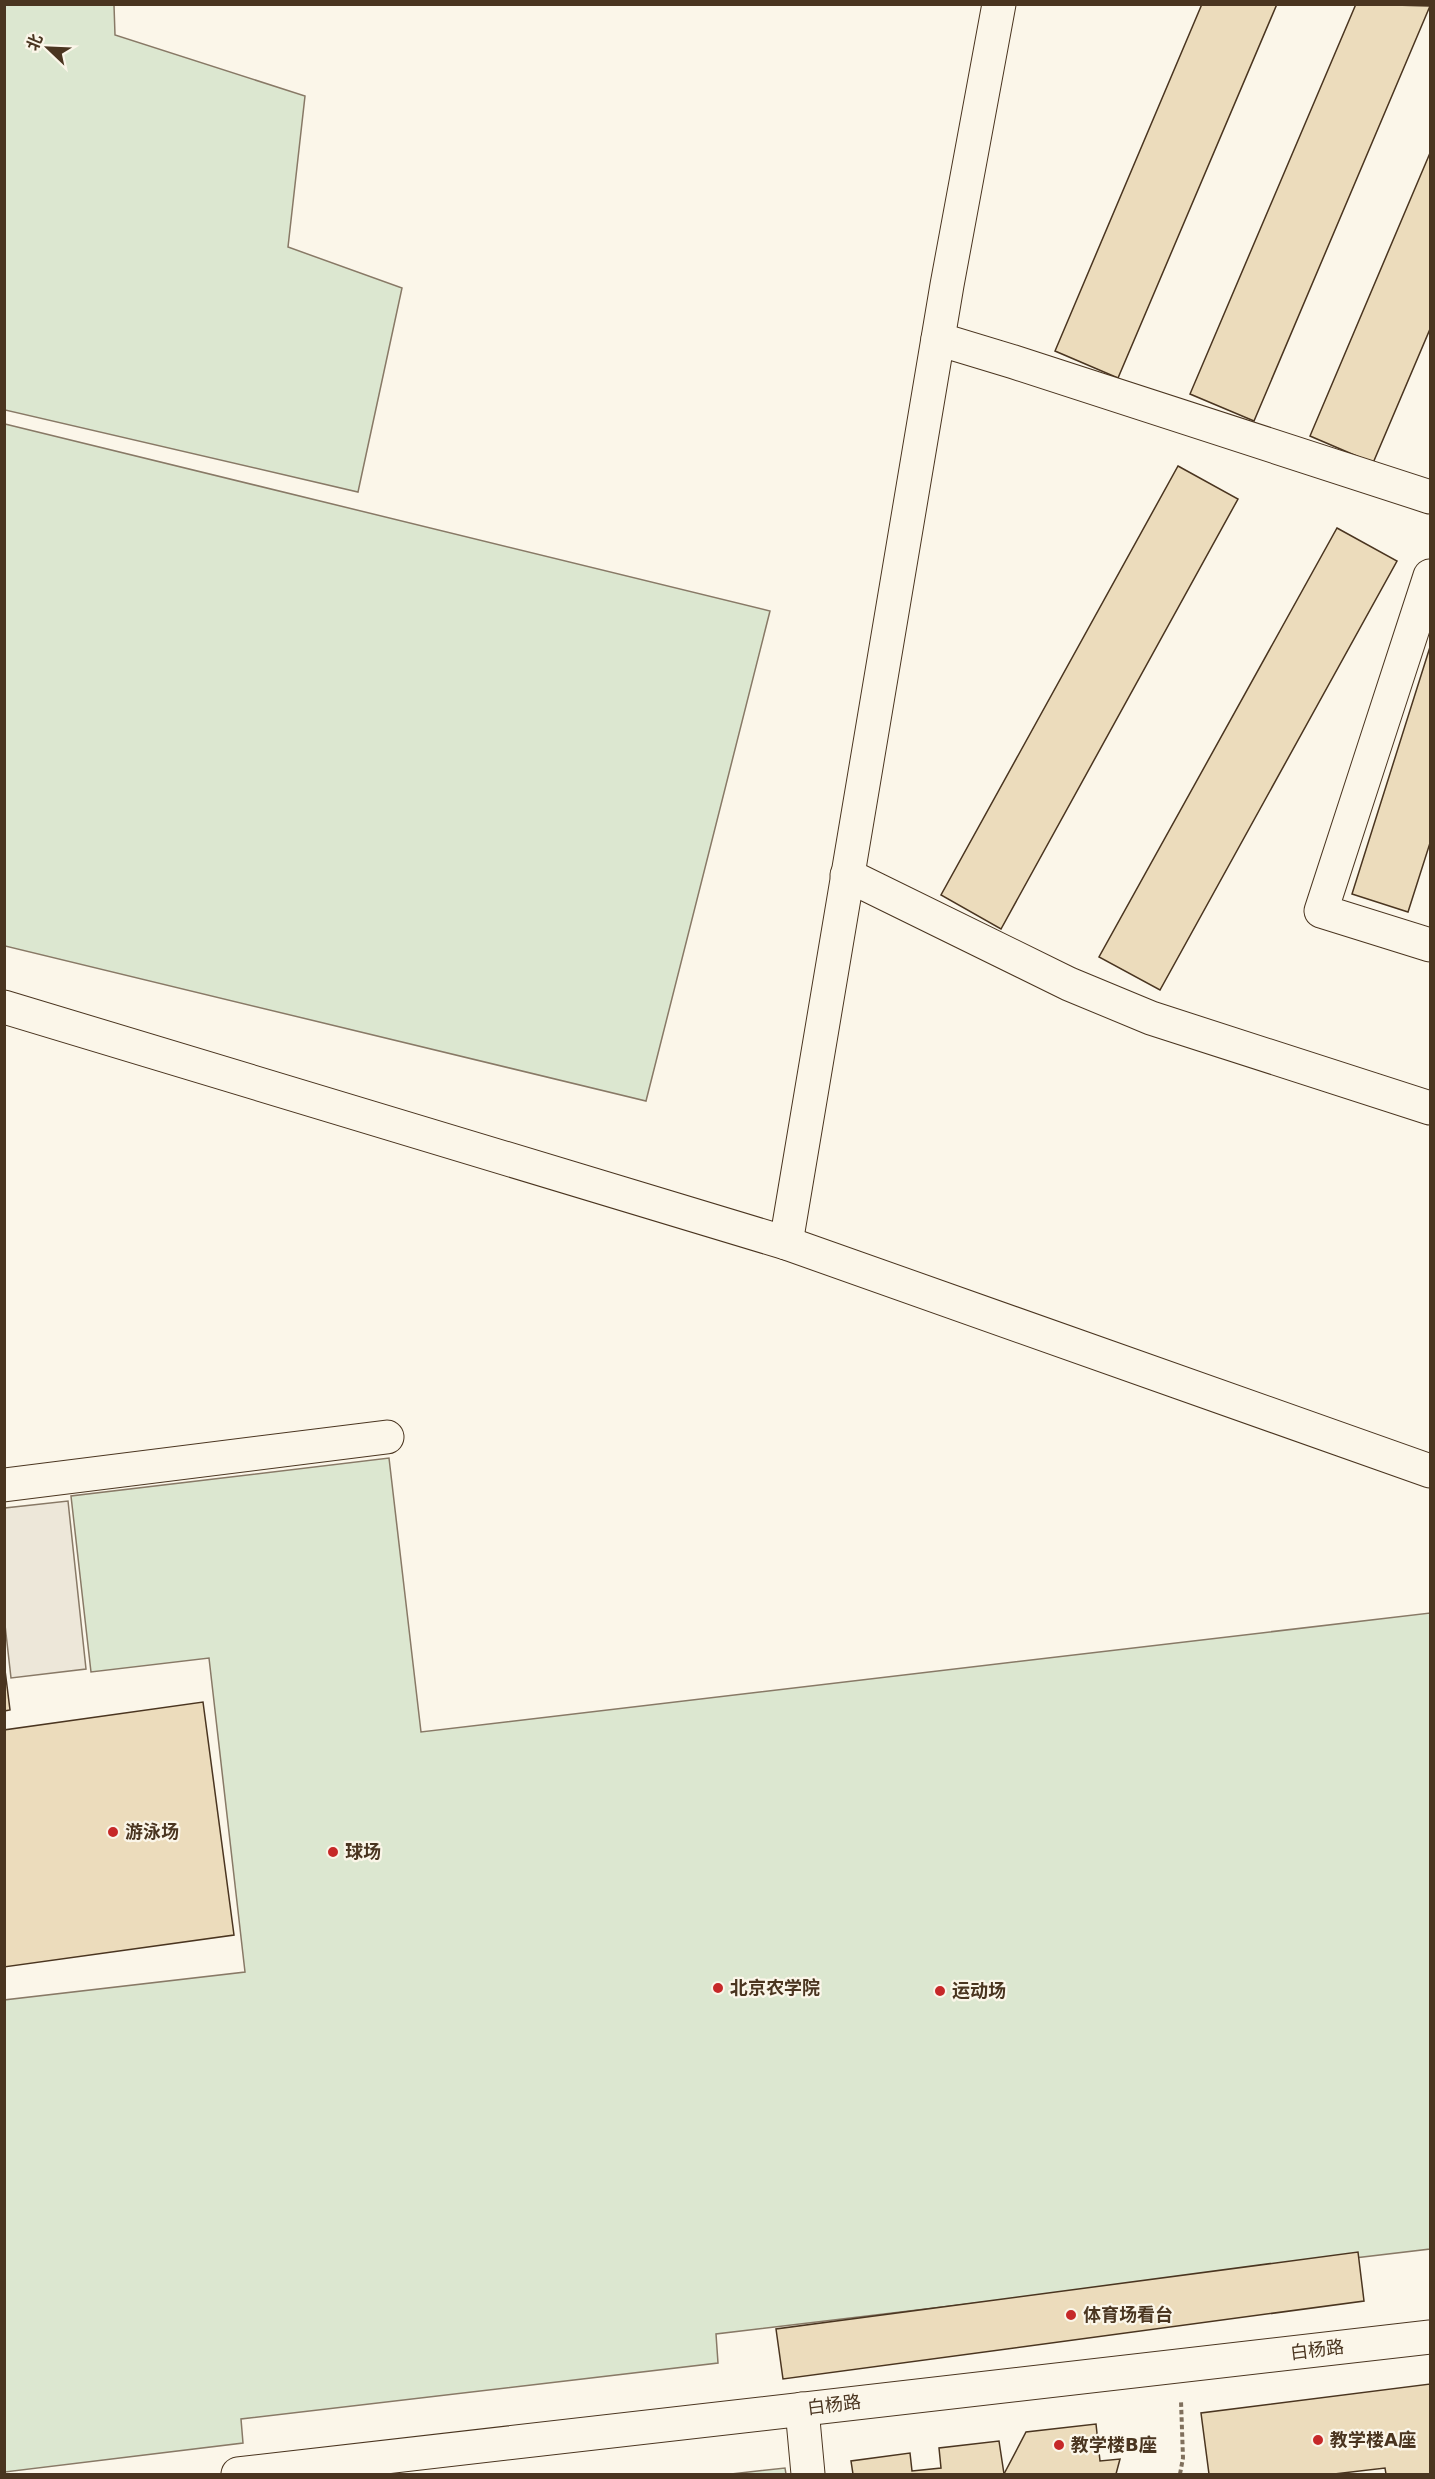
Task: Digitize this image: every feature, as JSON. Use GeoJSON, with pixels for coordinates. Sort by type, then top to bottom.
{"type":"FeatureCollection","features":[{"type":"Feature","properties":{"kind":"lane"},"geometry":{"type":"LineString","coordinates":[[786,1243],[938,339],[999,4]]}},
{"type":"Feature","properties":{"kind":"lane"},"geometry":{"type":"LineString","coordinates":[[938,339],[1431,497]]}},
{"type":"Feature","properties":{"kind":"lane"},"geometry":{"type":"LineString","coordinates":[[1431,576],[1321,911],[1431,945]]}},
{"type":"Feature","properties":{"kind":"lane"},"geometry":{"type":"LineString","coordinates":[[847,875],[1069,984],[1151,1018],[1431,1108]]}},
{"type":"Feature","properties":{"kind":"lane"},"geometry":{"type":"LineString","coordinates":[[4,1007],[786,1243],[1431,1471]]}},
{"type":"Feature","properties":{"kind":"lane"},"geometry":{"type":"LineString","coordinates":[[4,1485],[387,1437]]}},
{"type":"Feature","properties":{"kind":"lane","name":"白杨路"},"geometry":{"type":"LineString","coordinates":[[238,2475],[1431,2337]]}},
{"type":"Feature","properties":{"kind":"lane"},"geometry":{"type":"LineString","coordinates":[[802,2409],[808,2475]]}},
{"type":"Feature","properties":{"kind":"path"},"geometry":{"type":"LineString","coordinates":[[1180,2366],[1183,2458],[1180,2475]]}},
{"type":"Feature","properties":{"kind":"green space"},"geometry":{"type":"Polygon","coordinates":[[[5,4],[114,5],[115,35],[305,96],[288,247],[402,288],[358,492],[5,410],[5,4]]]}},
{"type":"Feature","properties":{"kind":"green space"},"geometry":{"type":"Polygon","coordinates":[[[5,424],[770,611],[646,1101],[5,946],[5,424]]]}},
{"type":"Feature","properties":{"kind":"green space","name":"运动场"},"geometry":{"type":"Polygon","coordinates":[[[389,1458],[421,1732],[1430,1613],[1430,2249],[716,2334],[718,2363],[241,2419],[243,2443],[5,2472],[4,2000],[245,1972],[209,1658],[91,1672],[71,1496],[389,1458]]]}},
{"type":"Feature","properties":{"kind":"green space"},"geometry":{"type":"Polygon","coordinates":[[[785,2468],[786,2474],[731,2474],[785,2468]]]}},
{"type":"Feature","properties":{"kind":"shaded area"},"geometry":{"type":"Polygon","coordinates":[[[68,1501],[86,1669],[11,1678],[4,1616],[5,1508],[68,1501]]]}},
{"type":"Feature","properties":{"kind":"building"},"geometry":{"type":"Polygon","coordinates":[[[1202,4],[1277,4],[1118,378],[1055,351],[1202,4]]]}},
{"type":"Feature","properties":{"kind":"building"},"geometry":{"type":"Polygon","coordinates":[[[1356,4],[1430,6],[1254,421],[1190,394],[1356,4]]]}},
{"type":"Feature","properties":{"kind":"building"},"geometry":{"type":"Polygon","coordinates":[[[1430,153],[1430,329],[1373,463],[1310,436],[1430,153]]]}},
{"type":"Feature","properties":{"kind":"building"},"geometry":{"type":"Polygon","coordinates":[[[1178,466],[1238,499],[1001,929],[941,895],[1178,466]]]}},
{"type":"Feature","properties":{"kind":"building"},"geometry":{"type":"Polygon","coordinates":[[[1337,528],[1397,561],[1160,990],[1099,957],[1337,528]]]}},
{"type":"Feature","properties":{"kind":"building"},"geometry":{"type":"Polygon","coordinates":[[[1430,647],[1430,843],[1408,912],[1352,894],[1430,647]]]}},
{"type":"Feature","properties":{"kind":"building"},"geometry":{"type":"Polygon","coordinates":[[[4,1662],[10,1710],[4,1711],[4,1662]]]}},
{"type":"Feature","properties":{"kind":"building","name":"游泳场"},"geometry":{"type":"Polygon","coordinates":[[[203,1702],[234,1935],[4,1967],[4,1730],[203,1702]]]}},
{"type":"Feature","properties":{"kind":"building","name":"体育场看台"},"geometry":{"type":"Polygon","coordinates":[[[1358,2252],[1364,2301],[783,2379],[776,2329],[1358,2252]]]}},
{"type":"Feature","properties":{"kind":"building","name":"教学楼A座"},"geometry":{"type":"Polygon","coordinates":[[[1430,2384],[1430,2474],[1386,2474],[1385,2468],[1334,2474],[1209,2474],[1201,2413],[1430,2384]]]}},
{"type":"Feature","properties":{"kind":"building","name":"教学楼B座"},"geometry":{"type":"Polygon","coordinates":[[[1096,2424],[1100,2461],[1120,2459],[1116,2474],[1004,2474],[1026,2432],[1096,2424]]]}},
{"type":"Feature","properties":{"kind":"building"},"geometry":{"type":"Polygon","coordinates":[[[999,2441],[1004,2474],[853,2474],[851,2461],[910,2453],[912,2471],[941,2468],[939,2448],[999,2441]]]}},
{"type":"Feature","properties":{"kind":"place","name":"游泳场"},"geometry":{"type":"Point","coordinates":[113,1832]}},
{"type":"Feature","properties":{"kind":"place","name":"球场"},"geometry":{"type":"Point","coordinates":[333,1852]}},
{"type":"Feature","properties":{"kind":"place","name":"北京农学院"},"geometry":{"type":"Point","coordinates":[718,1988]}},
{"type":"Feature","properties":{"kind":"place","name":"运动场"},"geometry":{"type":"Point","coordinates":[940,1991]}},
{"type":"Feature","properties":{"kind":"place","name":"体育场看台"},"geometry":{"type":"Point","coordinates":[1071,2315]}},
{"type":"Feature","properties":{"kind":"place","name":"教学楼A座"},"geometry":{"type":"Point","coordinates":[1318,2440]}},
{"type":"Feature","properties":{"kind":"place","name":"教学楼B座"},"geometry":{"type":"Point","coordinates":[1059,2445]}}]}
